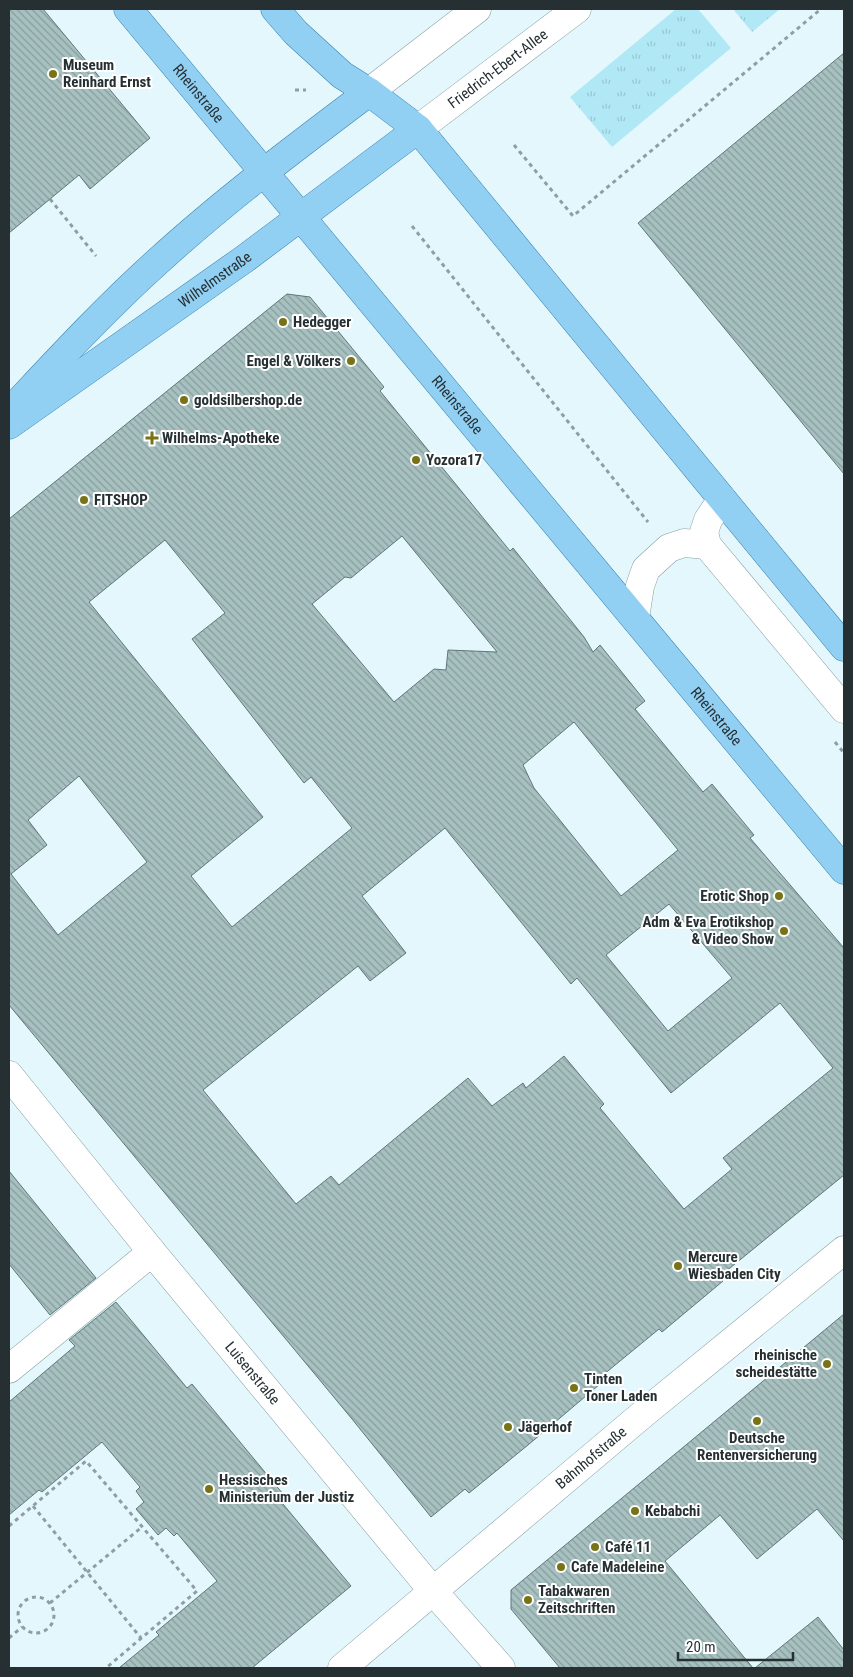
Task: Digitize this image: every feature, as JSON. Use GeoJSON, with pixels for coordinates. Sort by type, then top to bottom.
{"type":"FeatureCollection","features":[{"type":"Feature","properties":{"kind":"main road","name":"Rheinstraße"},"geometry":{"type":"LineString","coordinates":[[128,9],[844,870]]}},
{"type":"Feature","properties":{"kind":"main road"},"geometry":{"type":"LineString","coordinates":[[275,9],[342,75],[369,92],[418,129],[844,646]]}},
{"type":"Feature","properties":{"kind":"main road"},"geometry":{"type":"LineString","coordinates":[[9,412],[155,264],[263,172],[369,92]]}},
{"type":"Feature","properties":{"kind":"main road","name":"Wilhelmstraße"},"geometry":{"type":"LineString","coordinates":[[9,426],[243,260],[418,129]]}},
{"type":"Feature","properties":{"kind":"street"},"geometry":{"type":"LineString","coordinates":[[369,92],[477,9]]}},
{"type":"Feature","properties":{"kind":"street","name":"Friedrich-Ebert-Allee"},"geometry":{"type":"LineString","coordinates":[[418,129],[577,9]]}},
{"type":"Feature","properties":{"kind":"street"},"geometry":{"type":"LineString","coordinates":[[722,498],[708,520],[704,532],[707,545],[844,709]]}},
{"type":"Feature","properties":{"kind":"street"},"geometry":{"type":"LineString","coordinates":[[635,618],[640,586],[646,569],[669,548],[684,543],[707,545]]}},
{"type":"Feature","properties":{"kind":"street","name":"Luisenstraße"},"geometry":{"type":"LineString","coordinates":[[9,1075],[152,1252],[433,1591],[501,1668]]}},
{"type":"Feature","properties":{"kind":"street","name":"Bahnhofstraße"},"geometry":{"type":"LineString","coordinates":[[342,1668],[643,1414],[844,1250]]}},
{"type":"Feature","properties":{"kind":"street"},"geometry":{"type":"LineString","coordinates":[[12,1361],[152,1252]]}},
{"type":"Feature","properties":{"kind":"path"},"geometry":{"type":"LineString","coordinates":[[514,145],[573,216],[821,9]]}},
{"type":"Feature","properties":{"kind":"path"},"geometry":{"type":"LineString","coordinates":[[50,199],[96,256]]}},
{"type":"Feature","properties":{"kind":"path"},"geometry":{"type":"LineString","coordinates":[[412,226],[669,548]]}},
{"type":"Feature","properties":{"kind":"path"},"geometry":{"type":"LineString","coordinates":[[832,738],[844,753]]}},
{"type":"Feature","properties":{"kind":"path"},"geometry":{"type":"LineString","coordinates":[[9,1526],[86,1461],[197,1590],[106,1668]]}},
{"type":"Feature","properties":{"kind":"path"},"geometry":{"type":"LineString","coordinates":[[33,1506],[141,1638]]}},
{"type":"Feature","properties":{"kind":"path"},"geometry":{"type":"LineString","coordinates":[[50,1602],[142,1527]]}},
{"type":"Feature","properties":{"kind":"path"},"geometry":{"type":"LineString","coordinates":[[34,1596],[50,1602],[54,1614],[53,1621],[47,1629],[37,1633],[22,1627],[19,1622],[18,1612],[24,1600],[34,1596]]}},
{"type":"Feature","properties":{"kind":"path"},"geometry":{"type":"LineString","coordinates":[[9,1638],[22,1627]]}},
{"type":"Feature","properties":{"kind":"green space"},"geometry":{"type":"Polygon","coordinates":[[[676,9],[698,9],[731,48],[612,147],[570,97],[676,9]]]}},
{"type":"Feature","properties":{"kind":"green space"},"geometry":{"type":"Polygon","coordinates":[[[733,9],[780,9],[752,32],[733,9]]]}},
{"type":"Feature","properties":{"kind":"building","name":"Museum Reinhard Ernst"},"geometry":{"type":"Polygon","coordinates":[[[9,9],[43,9],[150,138],[90,189],[79,175],[9,233],[9,9]]]}},
{"type":"Feature","properties":{"kind":"building"},"geometry":{"type":"Polygon","coordinates":[[[844,53],[844,474],[638,223],[844,53]]]}},
{"type":"Feature","properties":{"kind":"building"},"geometry":{"type":"Polygon","coordinates":[[[287,294],[310,297],[384,387],[380,391],[510,551],[513,548],[584,637],[593,652],[600,645],[645,701],[635,709],[703,792],[712,784],[754,835],[750,838],[844,948],[844,1175],[719,1277],[723,1281],[662,1332],[659,1329],[603,1375],[606,1379],[528,1445],[469,1493],[465,1489],[431,1517],[9,1005],[9,519],[287,294]],[[402,536],[351,578],[345,577],[312,604],[394,702],[434,669],[446,670],[448,650],[497,652],[402,536]],[[165,540],[89,602],[263,817],[191,876],[232,927],[352,828],[311,777],[304,783],[192,639],[225,613],[165,540]],[[574,722],[523,765],[534,788],[621,896],[678,850],[574,722]],[[79,776],[28,820],[47,845],[11,874],[58,935],[147,862],[79,776]],[[445,828],[362,896],[406,953],[370,981],[358,966],[203,1090],[296,1204],[331,1176],[339,1185],[468,1078],[492,1106],[523,1083],[526,1088],[564,1056],[604,1104],[600,1108],[684,1209],[732,1169],[723,1158],[833,1068],[780,1003],[671,1093],[577,978],[571,984],[445,828]],[[669,904],[606,955],[668,1031],[732,978],[669,904]]]}},
{"type":"Feature","properties":{"kind":"building"},"geometry":{"type":"Polygon","coordinates":[[[9,1171],[96,1278],[50,1315],[9,1264],[9,1171]]]}},
{"type":"Feature","properties":{"kind":"building","name":"Hessisches Ministerium der Justiz"},"geometry":{"type":"Polygon","coordinates":[[[116,1302],[187,1388],[192,1384],[288,1500],[283,1504],[351,1586],[252,1668],[119,1668],[159,1635],[156,1632],[217,1581],[177,1533],[174,1536],[166,1528],[158,1535],[136,1509],[144,1502],[136,1491],[140,1487],[102,1442],[42,1492],[39,1490],[9,1515],[9,1402],[75,1346],[69,1340],[116,1302]]]}},
{"type":"Feature","properties":{"kind":"building"},"geometry":{"type":"Polygon","coordinates":[[[844,1314],[844,1541],[817,1509],[757,1559],[720,1515],[665,1561],[753,1668],[560,1668],[511,1609],[511,1590],[844,1314]]]}},
{"type":"Feature","properties":{"kind":"building"},"geometry":{"type":"Polygon","coordinates":[[[818,1617],[844,1650],[844,1668],[755,1668],[818,1617]]]}},
{"type":"Feature","properties":{"kind":"place","name":"Museum Reinhard Ernst"},"geometry":{"type":"Point","coordinates":[53,74]}},
{"type":"Feature","properties":{"kind":"place","name":"Hedegger"},"geometry":{"type":"Point","coordinates":[283,322]}},
{"type":"Feature","properties":{"kind":"place","name":"Engel & Völkers"},"geometry":{"type":"Point","coordinates":[351,361]}},
{"type":"Feature","properties":{"kind":"place","name":"goldsilbershop.de"},"geometry":{"type":"Point","coordinates":[184,400]}},
{"type":"Feature","properties":{"kind":"place","name":"Wilhelms-Apotheke"},"geometry":{"type":"Point","coordinates":[152,438]}},
{"type":"Feature","properties":{"kind":"place","name":"Yozora17"},"geometry":{"type":"Point","coordinates":[416,460]}},
{"type":"Feature","properties":{"kind":"place","name":"FITSHOP"},"geometry":{"type":"Point","coordinates":[84,500]}},
{"type":"Feature","properties":{"kind":"place","name":"Erotic Shop"},"geometry":{"type":"Point","coordinates":[779,896]}},
{"type":"Feature","properties":{"kind":"place","name":"Adm & Eva Erotikshop & Video Show"},"geometry":{"type":"Point","coordinates":[784,931]}},
{"type":"Feature","properties":{"kind":"place","name":"Mercure Wiesbaden City"},"geometry":{"type":"Point","coordinates":[678,1266]}},
{"type":"Feature","properties":{"kind":"place","name":"rheinische scheidestätte"},"geometry":{"type":"Point","coordinates":[827,1364]}},
{"type":"Feature","properties":{"kind":"place","name":"Tinten Toner Laden"},"geometry":{"type":"Point","coordinates":[574,1388]}},
{"type":"Feature","properties":{"kind":"place","name":"Deutsche Rentenversicherung"},"geometry":{"type":"Point","coordinates":[757,1421]}},
{"type":"Feature","properties":{"kind":"place","name":"Jägerhof"},"geometry":{"type":"Point","coordinates":[508,1427]}},
{"type":"Feature","properties":{"kind":"place","name":"Hessisches Ministerium der Justiz"},"geometry":{"type":"Point","coordinates":[209,1489]}},
{"type":"Feature","properties":{"kind":"place","name":"Kebabchi"},"geometry":{"type":"Point","coordinates":[635,1511]}},
{"type":"Feature","properties":{"kind":"place","name":"Café 11"},"geometry":{"type":"Point","coordinates":[595,1547]}},
{"type":"Feature","properties":{"kind":"place","name":"Cafe Madeleine"},"geometry":{"type":"Point","coordinates":[561,1567]}},
{"type":"Feature","properties":{"kind":"place","name":"Tabakwaren Zeitschriften"},"geometry":{"type":"Point","coordinates":[528,1600]}}]}
